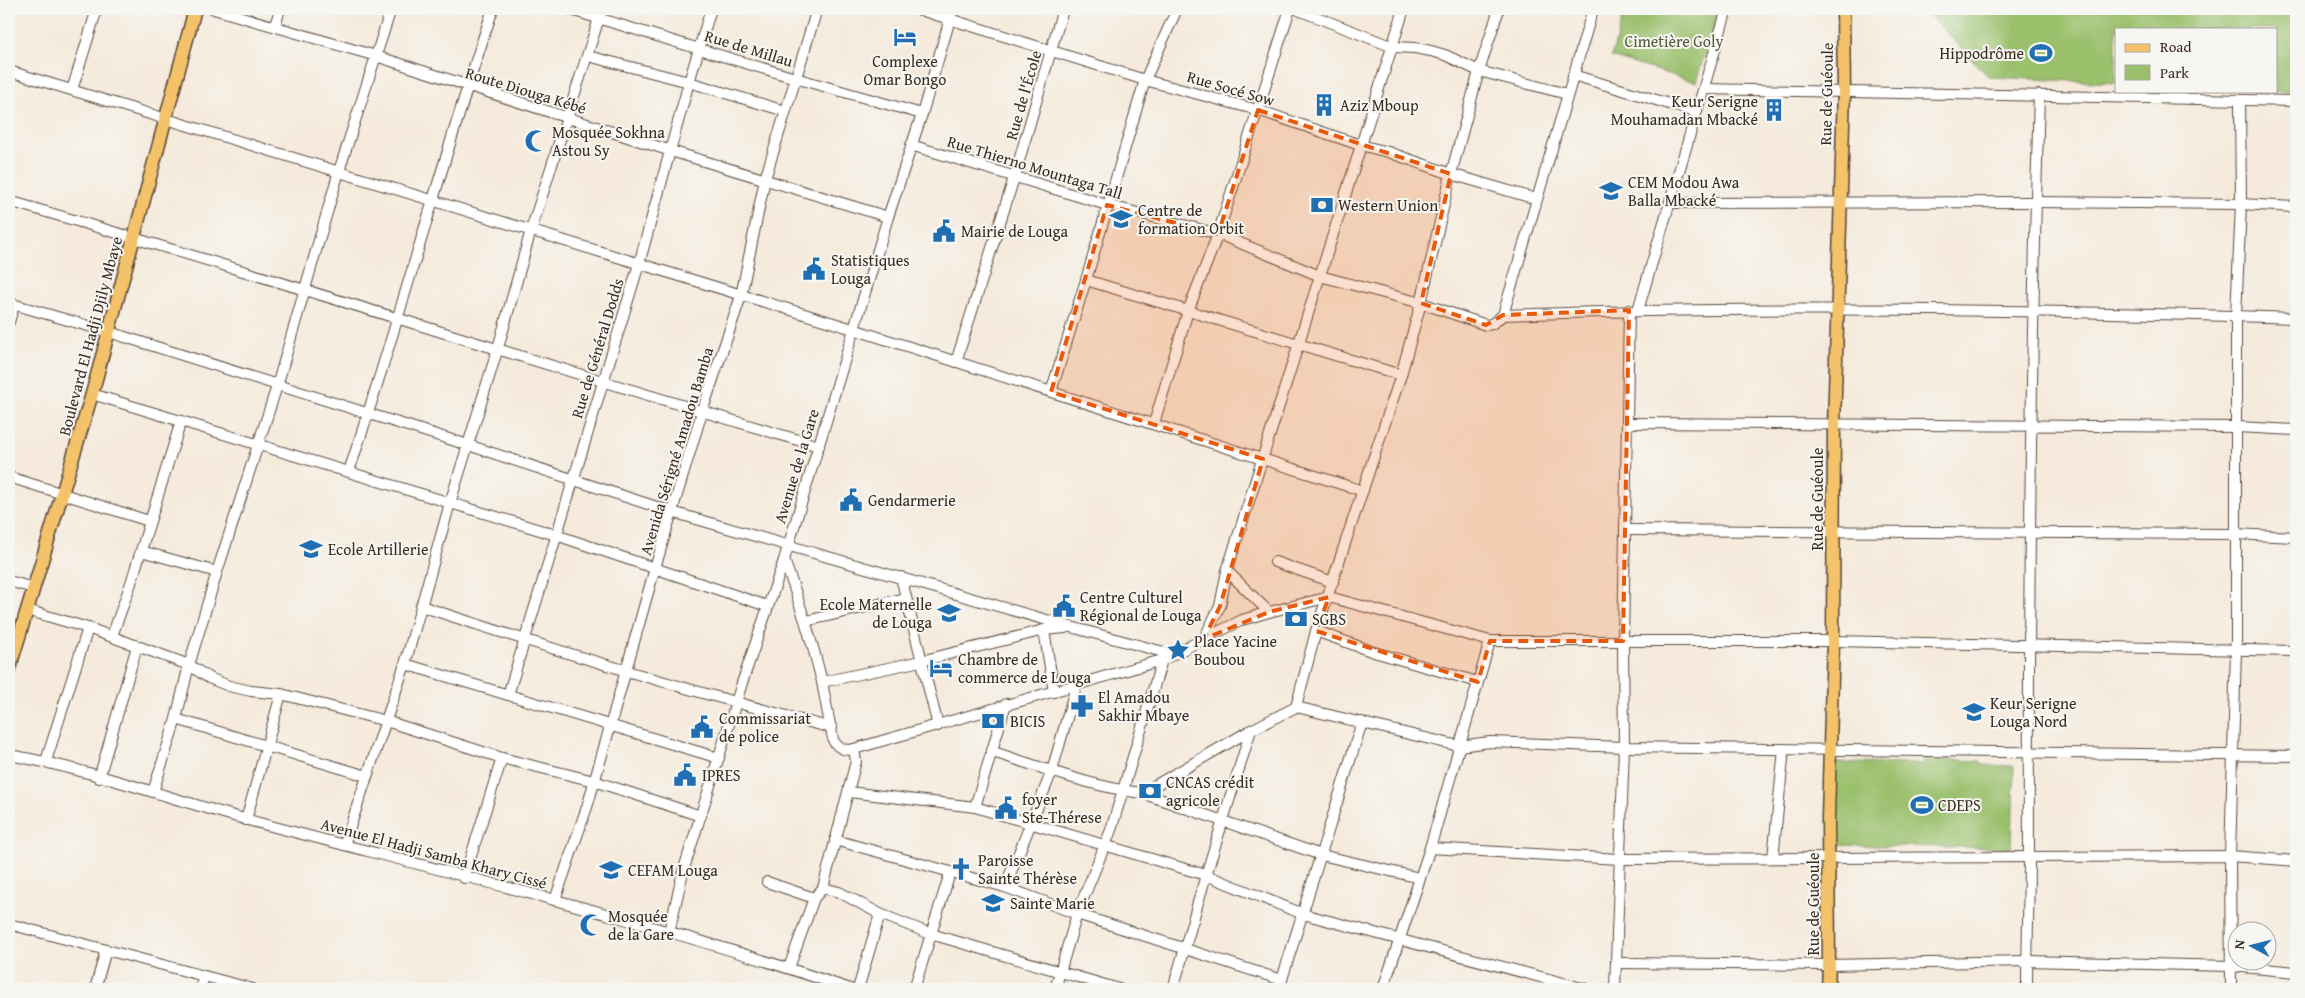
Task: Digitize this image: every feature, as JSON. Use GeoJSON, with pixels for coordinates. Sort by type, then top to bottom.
{"type":"FeatureCollection","features":[{"type":"Feature","properties":{"kind":"main road","name":"Boulevard El Hadji Djily Mbaye"},"geometry":{"type":"LineString","coordinates":[[9,670],[92,394],[195,9]]}},
{"type":"Feature","properties":{"kind":"main road","name":"Rue de Guéoule"},"geometry":{"type":"LineString","coordinates":[[1828,989],[1830,965],[1830,750],[1834,641],[1832,530],[1844,91],[1843,9]]}},
{"type":"Feature","properties":{"kind":"street"},"geometry":{"type":"LineString","coordinates":[[72,90],[97,9]]}},
{"type":"Feature","properties":{"kind":"street","name":"Route Diouga Kébé"},"geometry":{"type":"LineString","coordinates":[[214,9],[376,56],[467,87],[670,151],[888,216]]}},
{"type":"Feature","properties":{"kind":"street"},"geometry":{"type":"LineString","coordinates":[[275,26],[280,9]]}},
{"type":"Feature","properties":{"kind":"street"},"geometry":{"type":"LineString","coordinates":[[154,792],[217,572],[278,386],[339,171],[391,9]]}},
{"type":"Feature","properties":{"kind":"street"},"geometry":{"type":"LineString","coordinates":[[349,472],[398,319],[467,87],[493,9]]}},
{"type":"Feature","properties":{"kind":"street","name":"Rue de Millau"},"geometry":{"type":"LineString","coordinates":[[568,9],[600,13],[700,49],[922,114]]}},
{"type":"Feature","properties":{"kind":"street","name":"Rue de Général Dodds"},"geometry":{"type":"LineString","coordinates":[[508,695],[639,264],[711,9]]}},
{"type":"Feature","properties":{"kind":"street","name":"Avenida Sérigné Amadou Bamba"},"geometry":{"type":"LineString","coordinates":[[555,900],[588,804],[655,568],[702,412],[741,296],[765,179],[817,9]]}},
{"type":"Feature","properties":{"kind":"street","name":"Rue Socé Sow"},"geometry":{"type":"LineString","coordinates":[[917,9],[951,14],[1051,51],[1145,80],[1258,110],[1360,145],[1388,152],[1451,174],[1536,199]]}},
{"type":"Feature","properties":{"kind":"street","name":"Rue de l'École"},"geometry":{"type":"LineString","coordinates":[[956,362],[1014,178],[1063,9]]}},
{"type":"Feature","properties":{"kind":"street"},"geometry":{"type":"LineString","coordinates":[[1051,392],[1145,80],[1177,9]]}},
{"type":"Feature","properties":{"kind":"street"},"geometry":{"type":"LineString","coordinates":[[1154,423],[1188,311],[1218,234],[1290,9]]}},
{"type":"Feature","properties":{"kind":"street"},"geometry":{"type":"LineString","coordinates":[[1296,9],[1393,48],[1415,48],[1431,51],[1445,55],[1480,71],[1567,94]]}},
{"type":"Feature","properties":{"kind":"street"},"geometry":{"type":"LineString","coordinates":[[1204,639],[1220,606],[1227,571],[1404,9]]}},
{"type":"Feature","properties":{"kind":"street"},"geometry":{"type":"LineString","coordinates":[[1296,707],[1316,630],[1329,598],[1401,374],[1421,303],[1451,174],[1499,9]]}},
{"type":"Feature","properties":{"kind":"street"},"geometry":{"type":"LineString","coordinates":[[1593,9],[1503,315],[1633,310],[1838,308],[2296,318]]}},
{"type":"Feature","properties":{"kind":"street"},"geometry":{"type":"LineString","coordinates":[[1615,989],[1624,747],[1623,641],[1627,423],[1633,310],[1670,202],[1727,9]]}},
{"type":"Feature","properties":{"kind":"street"},"geometry":{"type":"LineString","coordinates":[[344,845],[405,664],[450,503],[498,348],[531,230],[588,56],[600,13]]}},
{"type":"Feature","properties":{"kind":"street","name":"Avenue de la Gare"},"geometry":{"type":"LineString","coordinates":[[669,932],[683,872],[767,606],[784,560],[853,329],[922,114],[951,14]]}},
{"type":"Feature","properties":{"kind":"street"},"geometry":{"type":"LineString","coordinates":[[588,56],[689,82],[785,111]]}},
{"type":"Feature","properties":{"kind":"street"},"geometry":{"type":"LineString","coordinates":[[9,71],[339,171],[432,202],[531,230],[853,329],[1154,423],[1363,491]]}},
{"type":"Feature","properties":{"kind":"street"},"geometry":{"type":"LineString","coordinates":[[1573,76],[1696,112]]}},
{"type":"Feature","properties":{"kind":"street"},"geometry":{"type":"LineString","coordinates":[[1704,89],[2296,102]]}},
{"type":"Feature","properties":{"kind":"street"},"geometry":{"type":"LineString","coordinates":[[2027,989],[2029,533],[2032,311],[2039,96]]}},
{"type":"Feature","properties":{"kind":"street"},"geometry":{"type":"LineString","coordinates":[[2231,920],[2230,856],[2236,650],[2236,316],[2241,204],[2240,101]]}},
{"type":"Feature","properties":{"kind":"street","name":"Rue Thierno Mountaga Tall"},"geometry":{"type":"LineString","coordinates":[[911,145],[1107,205],[1218,234],[1320,276],[1421,303],[1486,325],[1492,324],[1503,315]]}},
{"type":"Feature","properties":{"kind":"street"},"geometry":{"type":"LineString","coordinates":[[9,201],[134,237],[603,382],[819,446]]}},
{"type":"Feature","properties":{"kind":"street"},"geometry":{"type":"LineString","coordinates":[[1670,202],[2036,202],[2241,204],[2296,207]]}},
{"type":"Feature","properties":{"kind":"street"},"geometry":{"type":"LineString","coordinates":[[1086,280],[1401,374]]}},
{"type":"Feature","properties":{"kind":"street"},"geometry":{"type":"LineString","coordinates":[[9,322],[11,304],[109,332],[468,445],[672,512],[901,577],[1167,657]]}},
{"type":"Feature","properties":{"kind":"street"},"geometry":{"type":"LineString","coordinates":[[92,394],[556,535],[767,606]]}},
{"type":"Feature","properties":{"kind":"street"},"geometry":{"type":"LineString","coordinates":[[112,636],[141,551],[181,421]]}},
{"type":"Feature","properties":{"kind":"street"},"geometry":{"type":"LineString","coordinates":[[1627,423],[1834,426],[2236,427],[2296,430]]}},
{"type":"Feature","properties":{"kind":"street"},"geometry":{"type":"LineString","coordinates":[[9,478],[149,521]]}},
{"type":"Feature","properties":{"kind":"street"},"geometry":{"type":"LineString","coordinates":[[1625,530],[2235,534],[2296,537]]}},
{"type":"Feature","properties":{"kind":"street"},"geometry":{"type":"LineString","coordinates":[[141,551],[217,572]]}},
{"type":"Feature","properties":{"kind":"street"},"geometry":{"type":"LineString","coordinates":[[784,560],[806,621],[822,682],[833,741],[846,751],[938,726],[1006,704],[1076,686],[1167,657],[1242,620],[1329,598],[1490,641],[1834,641],[2296,650]]}},
{"type":"Feature","properties":{"kind":"street"},"geometry":{"type":"LineString","coordinates":[[1274,562],[1334,582]]}},
{"type":"Feature","properties":{"kind":"street"},"geometry":{"type":"LineString","coordinates":[[1227,571],[1269,612]]}},
{"type":"Feature","properties":{"kind":"street"},"geometry":{"type":"LineString","coordinates":[[901,577],[938,726]]}},
{"type":"Feature","properties":{"kind":"street"},"geometry":{"type":"LineString","coordinates":[[9,581],[33,588]]}},
{"type":"Feature","properties":{"kind":"street"},"geometry":{"type":"LineString","coordinates":[[806,621],[905,598]]}},
{"type":"Feature","properties":{"kind":"street"},"geometry":{"type":"LineString","coordinates":[[421,606],[524,640],[736,704],[832,728]]}},
{"type":"Feature","properties":{"kind":"street"},"geometry":{"type":"LineString","coordinates":[[27,610],[112,636],[189,665],[210,678],[229,686],[251,691],[281,694],[386,721],[502,758],[594,781],[701,816]]}},
{"type":"Feature","properties":{"kind":"street"},"geometry":{"type":"LineString","coordinates":[[822,682],[921,661],[1044,630],[1071,627]]}},
{"type":"Feature","properties":{"kind":"street"},"geometry":{"type":"LineString","coordinates":[[46,761],[88,628]]}},
{"type":"Feature","properties":{"kind":"street"},"geometry":{"type":"LineString","coordinates":[[1044,630],[1054,692]]}},
{"type":"Feature","properties":{"kind":"street"},"geometry":{"type":"LineString","coordinates":[[1316,630],[1374,652],[1478,682]]}},
{"type":"Feature","properties":{"kind":"street"},"geometry":{"type":"LineString","coordinates":[[1383,989],[1430,848],[1490,641]]}},
{"type":"Feature","properties":{"kind":"street"},"geometry":{"type":"LineString","coordinates":[[99,778],[137,646]]}},
{"type":"Feature","properties":{"kind":"street"},"geometry":{"type":"LineString","coordinates":[[1055,989],[1077,914],[1105,846],[1167,657]]}},
{"type":"Feature","properties":{"kind":"street"},"geometry":{"type":"LineString","coordinates":[[405,664],[609,727],[719,758]]}},
{"type":"Feature","properties":{"kind":"street"},"geometry":{"type":"LineString","coordinates":[[1005,887],[1052,771],[1076,686]]}},
{"type":"Feature","properties":{"kind":"street"},"geometry":{"type":"LineString","coordinates":[[246,820],[281,694]]}},
{"type":"Feature","properties":{"kind":"street"},"geometry":{"type":"LineString","coordinates":[[975,807],[1006,704]]}},
{"type":"Feature","properties":{"kind":"street"},"geometry":{"type":"LineString","coordinates":[[1142,793],[1251,730],[1296,707],[1459,746],[1490,742],[1624,747],[2296,756]]}},
{"type":"Feature","properties":{"kind":"street"},"geometry":{"type":"LineString","coordinates":[[176,719],[367,776]]}},
{"type":"Feature","properties":{"kind":"street"},"geometry":{"type":"LineString","coordinates":[[835,840],[1005,887],[1077,914],[1185,947],[1280,984],[1304,914],[1362,722]]}},
{"type":"Feature","properties":{"kind":"street"},"geometry":{"type":"LineString","coordinates":[[1173,989],[1251,730]]}},
{"type":"Feature","properties":{"kind":"street"},"geometry":{"type":"LineString","coordinates":[[790,968],[814,898],[823,888],[855,770],[854,749]]}},
{"type":"Feature","properties":{"kind":"street"},"geometry":{"type":"LineString","coordinates":[[1773,858],[1784,749]]}},
{"type":"Feature","properties":{"kind":"street"},"geometry":{"type":"LineString","coordinates":[[993,752],[1124,791],[1142,793],[1321,855],[1420,878]]}},
{"type":"Feature","properties":{"kind":"street","name":"Avenue El Hadji Samba Khary Cissé"},"geometry":{"type":"LineString","coordinates":[[9,755],[46,761],[246,820],[464,878],[555,900],[790,968],[850,989]]}},
{"type":"Feature","properties":{"kind":"street"},"geometry":{"type":"LineString","coordinates":[[464,878],[502,758]]}},
{"type":"Feature","properties":{"kind":"street"},"geometry":{"type":"LineString","coordinates":[[849,792],[975,807],[1206,875],[1304,914],[1586,989]]}},
{"type":"Feature","properties":{"kind":"street"},"geometry":{"type":"LineString","coordinates":[[1430,848],[1619,859],[2230,856],[2296,861]]}},
{"type":"Feature","properties":{"kind":"street"},"geometry":{"type":"LineString","coordinates":[[914,989],[950,873]]}},
{"type":"Feature","properties":{"kind":"street"},"geometry":{"type":"LineString","coordinates":[[767,882],[814,898]]}},
{"type":"Feature","properties":{"kind":"street"},"geometry":{"type":"LineString","coordinates":[[823,888],[839,892],[880,914],[931,934],[1119,989]]}},
{"type":"Feature","properties":{"kind":"street"},"geometry":{"type":"LineString","coordinates":[[858,989],[880,914]]}},
{"type":"Feature","properties":{"kind":"street"},"geometry":{"type":"LineString","coordinates":[[9,924],[253,989]]}},
{"type":"Feature","properties":{"kind":"street"},"geometry":{"type":"LineString","coordinates":[[95,989],[106,950]]}},
{"type":"Feature","properties":{"kind":"street"},"geometry":{"type":"LineString","coordinates":[[1617,963],[1830,965],[2027,961],[2228,966]]}},
{"type":"Feature","properties":{"kind":"street"},"geometry":{"type":"LineString","coordinates":[[2231,970],[2231,989]]}},
{"type":"Feature","properties":{"kind":"street"},"geometry":{"type":"LineString","coordinates":[[2274,970],[2296,972]]}},
{"type":"Feature","properties":{"kind":"street"},"geometry":{"type":"LineString","coordinates":[[200,989],[204,976]]}},
{"type":"Feature","properties":{"kind":"highlighted area"},"geometry":{"type":"Polygon","coordinates":[[[1258,110],[1451,174],[1421,303],[1486,325],[1503,315],[1629,310],[1623,641],[1490,641],[1478,682],[1316,631],[1329,597],[1269,612],[1204,639],[1220,606],[1263,459],[1051,392],[1107,205],[1218,234],[1258,110]]]}},
{"type":"Feature","properties":{"kind":"green space","name":"Cimetière Goly"},"geometry":{"type":"Polygon","coordinates":[[[1625,9],[1719,9],[1696,82],[1611,57],[1625,9]]]}},
{"type":"Feature","properties":{"kind":"green space","name":"Hippodrôme"},"geometry":{"type":"Polygon","coordinates":[[[1924,9],[2296,9],[2296,92],[2278,91],[2278,28],[2115,28],[2115,83],[1989,77],[1924,9]]]}},
{"type":"Feature","properties":{"kind":"green space","name":"CDEPS"},"geometry":{"type":"Polygon","coordinates":[[[1924,759],[1981,761],[1981,765],[2014,766],[2012,848],[1831,845],[1833,763],[1923,764],[1924,759]]]}},
{"type":"Feature","properties":{"kind":"place","name":"Complexe Omar Bongo"},"geometry":{"type":"Point","coordinates":[905,37]}},
{"type":"Feature","properties":{"kind":"place","name":"Hippodrôme"},"geometry":{"type":"Point","coordinates":[2041,53]}},
{"type":"Feature","properties":{"kind":"place","name":"Aziz Mboup"},"geometry":{"type":"Point","coordinates":[1324,105]}},
{"type":"Feature","properties":{"kind":"place","name":"Keur Serigne Mouhamadan Mbacké"},"geometry":{"type":"Point","coordinates":[1774,110]}},
{"type":"Feature","properties":{"kind":"place","name":"Mosquée Sokhna Astou Sy"},"geometry":{"type":"Point","coordinates":[536,141]}},
{"type":"Feature","properties":{"kind":"place","name":"CEM Modou Awa Balla Mbacké"},"geometry":{"type":"Point","coordinates":[1611,191]}},
{"type":"Feature","properties":{"kind":"place","name":"Western Union"},"geometry":{"type":"Point","coordinates":[1322,205]}},
{"type":"Feature","properties":{"kind":"place","name":"Centre de formation Orbit"},"geometry":{"type":"Point","coordinates":[1121,219]}},
{"type":"Feature","properties":{"kind":"place","name":"Mairie de Louga"},"geometry":{"type":"Point","coordinates":[944,231]}},
{"type":"Feature","properties":{"kind":"place","name":"Statistiques Louga"},"geometry":{"type":"Point","coordinates":[814,269]}},
{"type":"Feature","properties":{"kind":"place","name":"Gendarmerie"},"geometry":{"type":"Point","coordinates":[851,500]}},
{"type":"Feature","properties":{"kind":"place","name":"Ecole Artillerie"},"geometry":{"type":"Point","coordinates":[311,549]}},
{"type":"Feature","properties":{"kind":"place","name":"Centre Culturel Régional de Louga"},"geometry":{"type":"Point","coordinates":[1064,606]}},
{"type":"Feature","properties":{"kind":"place","name":"Ecole Maternelle de Louga"},"geometry":{"type":"Point","coordinates":[949,613]}},
{"type":"Feature","properties":{"kind":"place","name":"SGBS"},"geometry":{"type":"Point","coordinates":[1296,619]}},
{"type":"Feature","properties":{"kind":"place","name":"Place Yacine Boubou"},"geometry":{"type":"Point","coordinates":[1178,650]}},
{"type":"Feature","properties":{"kind":"place","name":"Chambre de commerce de Louga"},"geometry":{"type":"Point","coordinates":[941,668]}},
{"type":"Feature","properties":{"kind":"place","name":"El Amadou Sakhir Mbaye"},"geometry":{"type":"Point","coordinates":[1082,706]}},
{"type":"Feature","properties":{"kind":"place","name":"Keur Serigne Louga Nord"},"geometry":{"type":"Point","coordinates":[1974,712]}},
{"type":"Feature","properties":{"kind":"place","name":"BICIS"},"geometry":{"type":"Point","coordinates":[993,721]}},
{"type":"Feature","properties":{"kind":"place","name":"Commissariat de police"},"geometry":{"type":"Point","coordinates":[702,727]}},
{"type":"Feature","properties":{"kind":"place","name":"IPRES"},"geometry":{"type":"Point","coordinates":[685,775]}},
{"type":"Feature","properties":{"kind":"place","name":"CNCAS crédit agricole"},"geometry":{"type":"Point","coordinates":[1150,791]}},
{"type":"Feature","properties":{"kind":"place","name":"CDEPS"},"geometry":{"type":"Point","coordinates":[1922,805]}},
{"type":"Feature","properties":{"kind":"place","name":"foyer Ste-Thérese"},"geometry":{"type":"Point","coordinates":[1006,808]}},
{"type":"Feature","properties":{"kind":"place","name":"Paroisse Sainte Thérèse"},"geometry":{"type":"Point","coordinates":[961,869]}},
{"type":"Feature","properties":{"kind":"place","name":"CEFAM Louga"},"geometry":{"type":"Point","coordinates":[611,870]}},
{"type":"Feature","properties":{"kind":"place","name":"Sainte Marie"},"geometry":{"type":"Point","coordinates":[993,903]}},
{"type":"Feature","properties":{"kind":"place","name":"Mosquée de la Gare"},"geometry":{"type":"Point","coordinates":[591,925]}}]}
